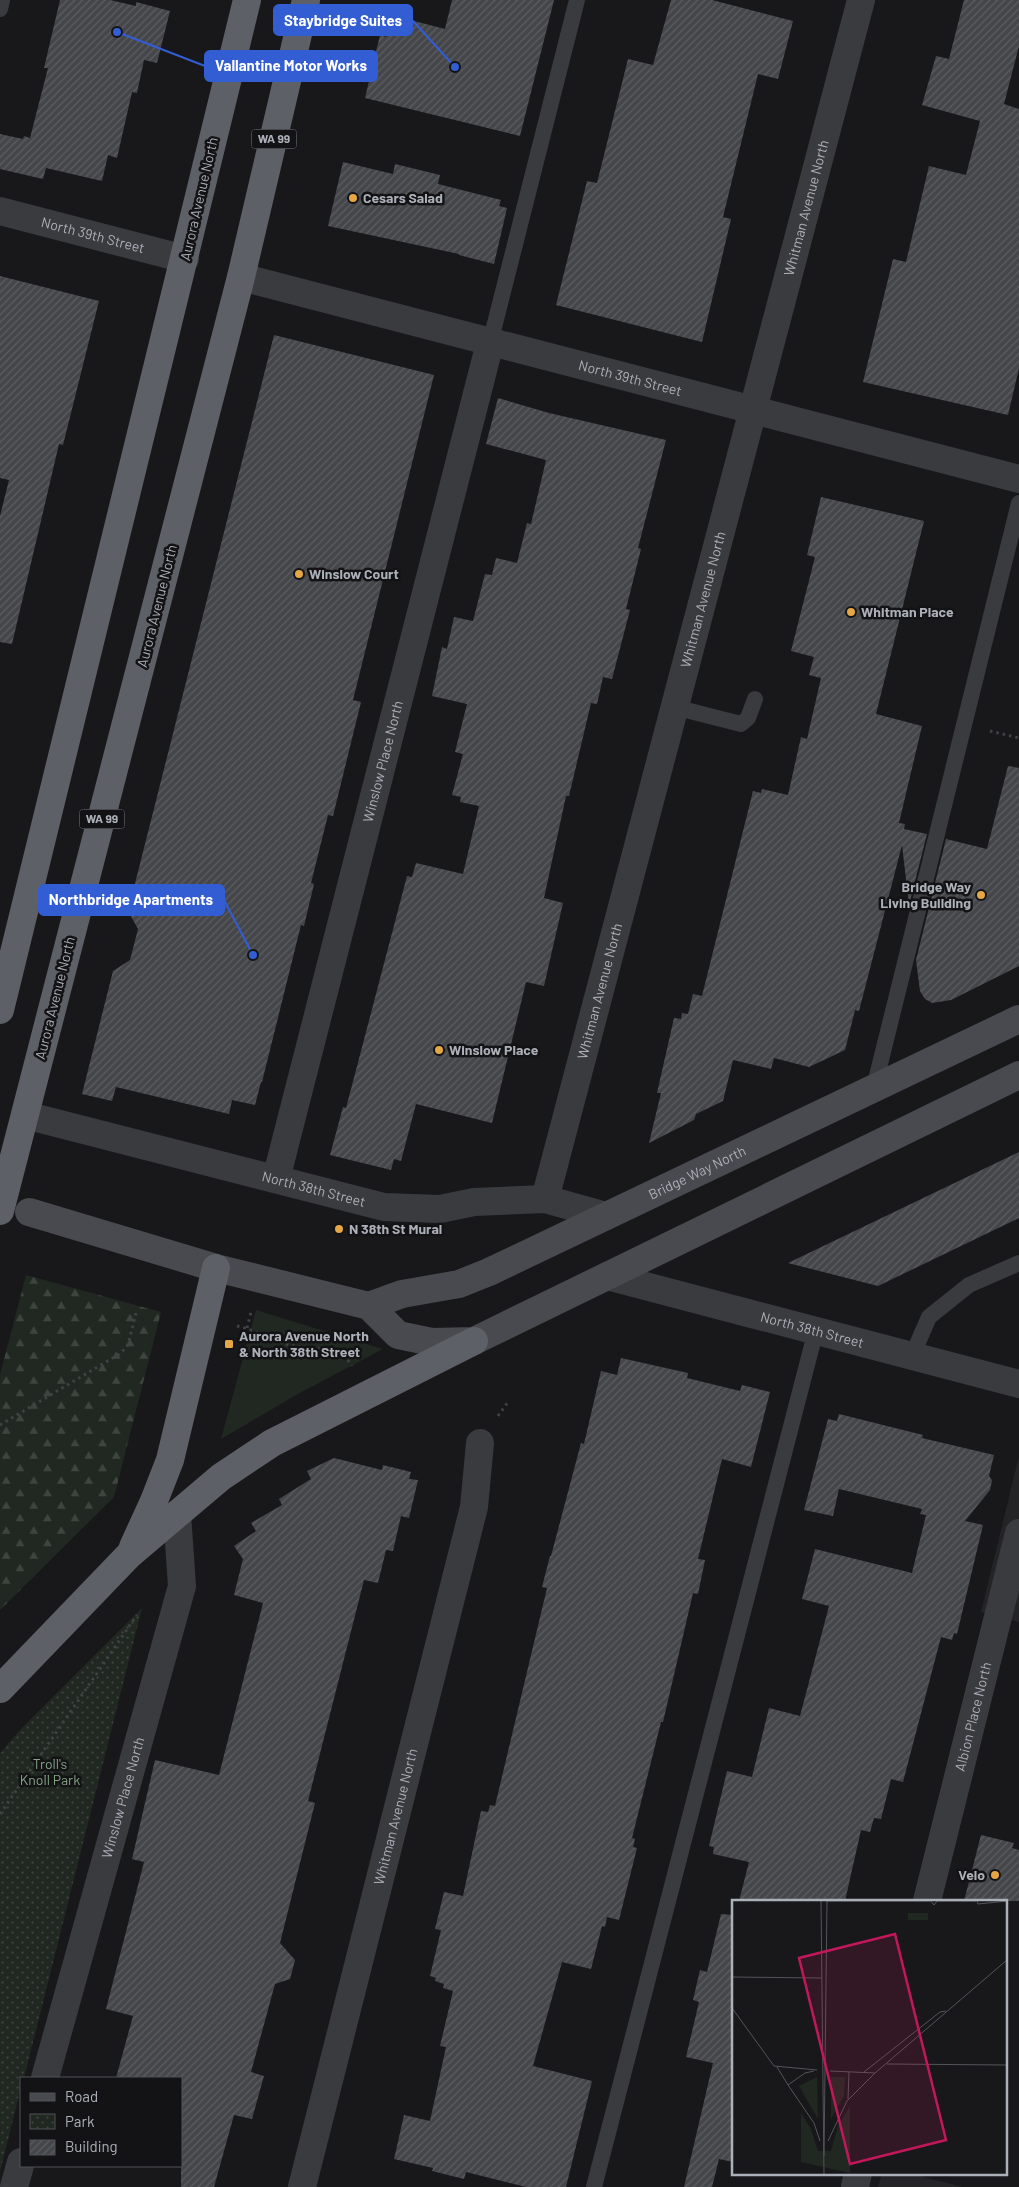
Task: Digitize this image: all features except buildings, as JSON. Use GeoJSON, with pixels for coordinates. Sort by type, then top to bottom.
{"type":"FeatureCollection","features":[{"type":"Feature","properties":{"kind":"highway","name":"Aurora Avenue North"},"geometry":{"type":"LineString","coordinates":[[0,1010],[247,0]]}},
{"type":"Feature","properties":{"kind":"highway","name":"Aurora Avenue North"},"geometry":{"type":"LineString","coordinates":[[0,1211],[241,278],[306,0]]}},
{"type":"Feature","properties":{"kind":"highway"},"geometry":{"type":"LineString","coordinates":[[129,1555],[154,1502],[170,1460],[216,1268]]}},
{"type":"Feature","properties":{"kind":"highway"},"geometry":{"type":"LineString","coordinates":[[0,1689],[129,1555],[221,1477],[272,1443],[474,1341]]}},
{"type":"Feature","properties":{"kind":"main road","name":"Bridge Way North"},"geometry":{"type":"LineString","coordinates":[[369,1306],[402,1294],[459,1284],[1019,1019]]}},
{"type":"Feature","properties":{"kind":"main road"},"geometry":{"type":"LineString","coordinates":[[29,1212],[216,1268],[369,1306],[398,1335],[432,1342],[474,1341],[1019,1076]]}},
{"type":"Feature","properties":{"kind":"street","name":"Whitman Avenue North"},"geometry":{"type":"LineString","coordinates":[[544,1199],[861,0]]}},
{"type":"Feature","properties":{"kind":"street","name":"North 39th Street"},"geometry":{"type":"LineString","coordinates":[[0,211],[185,259]]}},
{"type":"Feature","properties":{"kind":"street","name":"North 39th Street"},"geometry":{"type":"LineString","coordinates":[[241,278],[1019,478]]}},
{"type":"Feature","properties":{"kind":"street","name":"Winslow Place North"},"geometry":{"type":"LineString","coordinates":[[276,1179],[490,343]]}},
{"type":"Feature","properties":{"kind":"street","name":"North 38th Street"},"geometry":{"type":"LineString","coordinates":[[25,1115],[384,1207],[440,1209],[474,1202],[544,1199],[606,1216]]}},
{"type":"Feature","properties":{"kind":"street","name":"North 38th Street"},"geometry":{"type":"LineString","coordinates":[[607,1276],[1019,1384]]}},
{"type":"Feature","properties":{"kind":"street","name":"Whitman Avenue North"},"geometry":{"type":"LineString","coordinates":[[302,2187],[474,1507],[480,1443]]}},
{"type":"Feature","properties":{"kind":"street","name":"Winslow Place North"},"geometry":{"type":"LineString","coordinates":[[45,2077],[182,1586],[177,1514]]}},
{"type":"Feature","properties":{"kind":"street","name":"Albion Place North"},"geometry":{"type":"LineString","coordinates":[[927,1900],[1019,1533]]}},
{"type":"Feature","properties":{"kind":"street"},"geometry":{"type":"LineString","coordinates":[[14,2187],[20,2166]]}},
{"type":"Feature","properties":{"kind":"street"},"geometry":{"type":"LineString","coordinates":[[855,2187],[858,2174]]}},
{"type":"Feature","properties":{"kind":"lane"},"geometry":{"type":"LineString","coordinates":[[0,9],[2,0]]}},
{"type":"Feature","properties":{"kind":"lane"},"geometry":{"type":"LineString","coordinates":[[490,343],[577,0]]}},
{"type":"Feature","properties":{"kind":"lane"},"geometry":{"type":"LineString","coordinates":[[874,1088],[1019,503]]}},
{"type":"Feature","properties":{"kind":"lane"},"geometry":{"type":"LineString","coordinates":[[674,707],[741,724],[748,718],[756,699]]}},
{"type":"Feature","properties":{"kind":"lane"},"geometry":{"type":"LineString","coordinates":[[912,1356],[929,1317],[969,1285],[1019,1263]]}},
{"type":"Feature","properties":{"kind":"lane"},"geometry":{"type":"LineString","coordinates":[[594,2187],[816,1330]]}},
{"type":"Feature","properties":{"kind":"path"},"geometry":{"type":"LineString","coordinates":[[247,1328],[252,1309]]}},
{"type":"Feature","properties":{"kind":"path"},"geometry":{"type":"LineString","coordinates":[[0,1425],[121,1353],[128,1345],[136,1313]]}},
{"type":"Feature","properties":{"kind":"path"},"geometry":{"type":"LineString","coordinates":[[233,1334],[236,1325],[290,1345],[322,1348],[350,1362],[356,1373]]}},
{"type":"Feature","properties":{"kind":"path"},"geometry":{"type":"LineString","coordinates":[[0,1814],[142,1608]]}},
{"type":"Feature","properties":{"kind":"shaded area"},"geometry":{"type":"Polygon","coordinates":[[[1019,1456],[1019,1622],[981,1612],[1019,1456]]]}},
{"type":"Feature","properties":{"kind":"shaded area"},"geometry":{"type":"Polygon","coordinates":[[[882,2174],[913,2174],[962,2187],[878,2187],[882,2174]]]}},
{"type":"Feature","properties":{"kind":"green space"},"geometry":{"type":"Polygon","coordinates":[[[26,1275],[161,1312],[114,1497],[0,1610],[0,1375],[26,1275]]]}},
{"type":"Feature","properties":{"kind":"green space"},"geometry":{"type":"Polygon","coordinates":[[[256,1310],[383,1349],[298,1394],[221,1439],[256,1310]]]}},
{"type":"Feature","properties":{"kind":"green space","name":"Troll's Knoll Park"},"geometry":{"type":"Polygon","coordinates":[[[142,1608],[24,2077],[20,2077],[20,2091],[0,2172],[0,1753],[21,1729],[142,1608]]]}},
{"type":"Feature","properties":{"kind":"place","name":"Vallantine Motor Works"},"geometry":{"type":"Point","coordinates":[117,32]}},
{"type":"Feature","properties":{"kind":"place","name":"Staybridge Suites"},"geometry":{"type":"Point","coordinates":[455,67]}},
{"type":"Feature","properties":{"kind":"place","name":"Cesars Salad"},"geometry":{"type":"Point","coordinates":[353,198]}},
{"type":"Feature","properties":{"kind":"place","name":"Winslow Court"},"geometry":{"type":"Point","coordinates":[299,574]}},
{"type":"Feature","properties":{"kind":"place","name":"Whitman Place"},"geometry":{"type":"Point","coordinates":[851,612]}},
{"type":"Feature","properties":{"kind":"place","name":"Bridge Way Living Building"},"geometry":{"type":"Point","coordinates":[981,895]}},
{"type":"Feature","properties":{"kind":"place","name":"Northbridge Apartments"},"geometry":{"type":"Point","coordinates":[253,955]}},
{"type":"Feature","properties":{"kind":"place","name":"Winslow Place"},"geometry":{"type":"Point","coordinates":[439,1050]}},
{"type":"Feature","properties":{"kind":"place","name":"N 38th St Mural"},"geometry":{"type":"Point","coordinates":[339,1229]}},
{"type":"Feature","properties":{"kind":"place","name":"Aurora Avenue North & North 38th Street"},"geometry":{"type":"Point","coordinates":[229,1344]}},
{"type":"Feature","properties":{"kind":"place","name":"Velo"},"geometry":{"type":"Point","coordinates":[995,1875]}}]}
